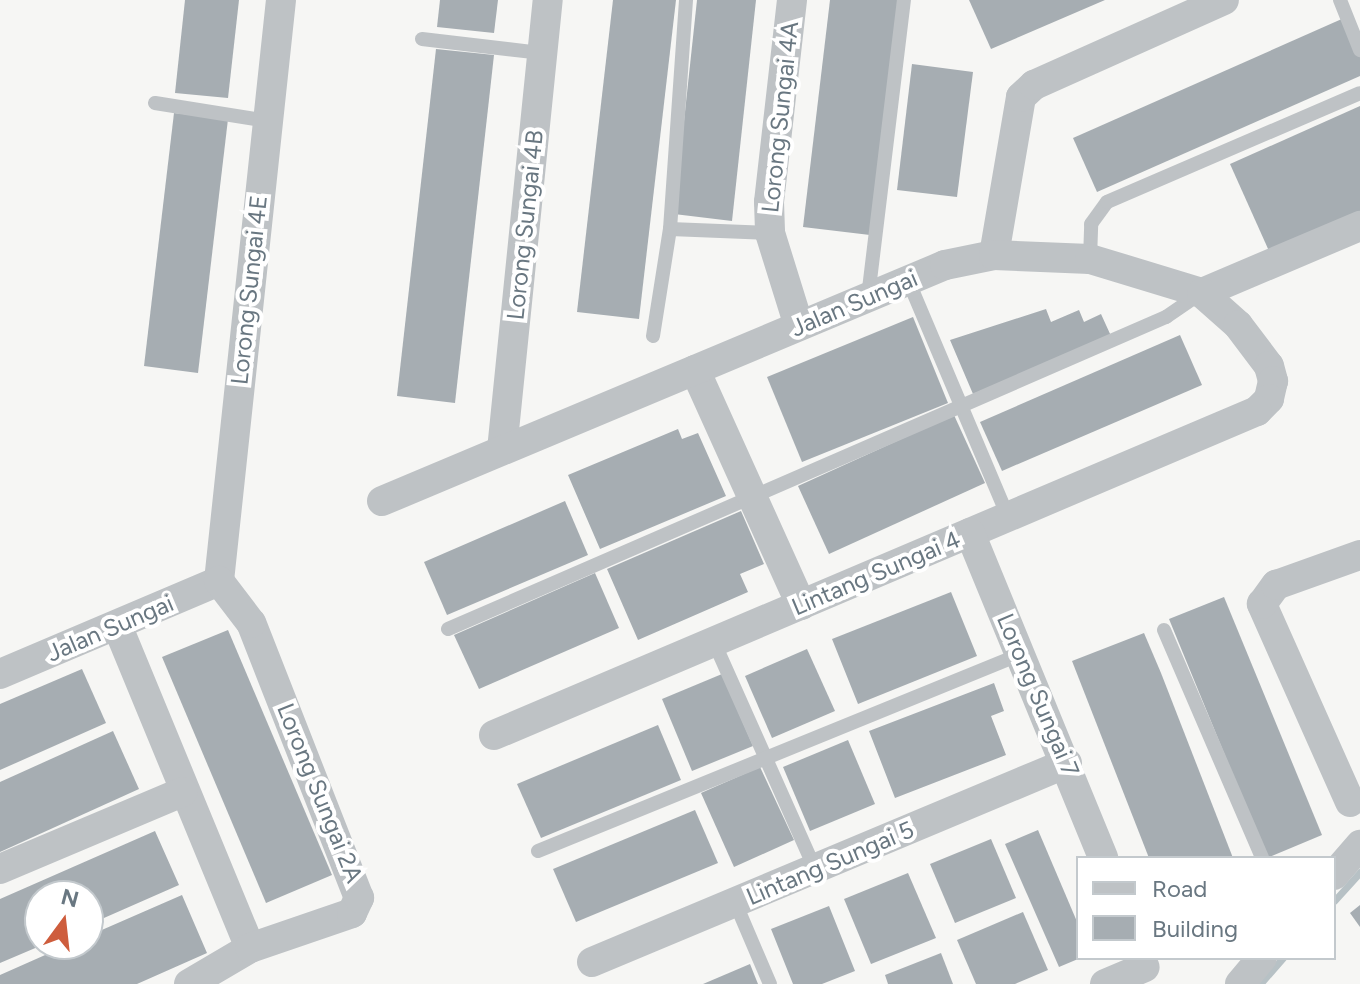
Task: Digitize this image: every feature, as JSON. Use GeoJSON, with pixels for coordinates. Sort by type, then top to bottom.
{"type":"FeatureCollection","features":[{"type":"Feature","properties":{"kind":"street","name":"Lorong Sungai 4E"},"geometry":{"type":"LineString","coordinates":[[219,581],[281,0]]}},
{"type":"Feature","properties":{"kind":"street","name":"Lorong Sungai 4B"},"geometry":{"type":"LineString","coordinates":[[502,450],[548,0]]}},
{"type":"Feature","properties":{"kind":"street","name":"Lorong Sungai 4A"},"geometry":{"type":"LineString","coordinates":[[792,0],[770,233],[799,326]]}},
{"type":"Feature","properties":{"kind":"street"},"geometry":{"type":"LineString","coordinates":[[994,255],[1021,97],[1034,85],[1224,0]]}},
{"type":"Feature","properties":{"kind":"street"},"geometry":{"type":"LineString","coordinates":[[1202,293],[1359,228]]}},
{"type":"Feature","properties":{"kind":"street","name":"Jalan Sungai"},"geometry":{"type":"LineString","coordinates":[[382,501],[945,265],[994,255],[1090,259],[1202,293],[1238,325],[1269,366],[1273,381],[1269,399],[1257,411]]}},
{"type":"Feature","properties":{"kind":"street"},"geometry":{"type":"LineString","coordinates":[[695,370],[801,605]]}},
{"type":"Feature","properties":{"kind":"street","name":"Lintang Sungai 4"},"geometry":{"type":"LineString","coordinates":[[494,735],[1257,411]]}},
{"type":"Feature","properties":{"kind":"street","name":"Lorong Sungai 7"},"geometry":{"type":"LineString","coordinates":[[970,533],[1067,763],[1102,856]]}},
{"type":"Feature","properties":{"kind":"street"},"geometry":{"type":"LineString","coordinates":[[1350,802],[1262,604],[1265,593],[1276,585],[1360,555]]}},
{"type":"Feature","properties":{"kind":"street","name":"Jalan Sungai"},"geometry":{"type":"LineString","coordinates":[[0,674],[219,581]]}},
{"type":"Feature","properties":{"kind":"street","name":"Lorong Sungai 2A"},"geometry":{"type":"LineString","coordinates":[[189,984],[250,948],[352,913],[360,890],[251,623],[219,581]]}},
{"type":"Feature","properties":{"kind":"street"},"geometry":{"type":"LineString","coordinates":[[117,625],[182,792],[250,948]]}},
{"type":"Feature","properties":{"kind":"street","name":"Lintang Sungai 5"},"geometry":{"type":"LineString","coordinates":[[592,962],[1067,763]]}},
{"type":"Feature","properties":{"kind":"street"},"geometry":{"type":"LineString","coordinates":[[0,869],[182,792]]}},
{"type":"Feature","properties":{"kind":"street"},"geometry":{"type":"LineString","coordinates":[[1336,873],[1360,845]]}},
{"type":"Feature","properties":{"kind":"street"},"geometry":{"type":"LineString","coordinates":[[1240,984],[1260,960]]}},
{"type":"Feature","properties":{"kind":"street"},"geometry":{"type":"LineString","coordinates":[[1105,984],[1146,970]]}},
{"type":"Feature","properties":{"kind":"lane"},"geometry":{"type":"LineString","coordinates":[[653,336],[670,229],[686,0]]}},
{"type":"Feature","properties":{"kind":"lane"},"geometry":{"type":"LineString","coordinates":[[1340,0],[1360,50]]}},
{"type":"Feature","properties":{"kind":"lane"},"geometry":{"type":"LineString","coordinates":[[868,297],[909,2]]}},
{"type":"Feature","properties":{"kind":"lane"},"geometry":{"type":"LineString","coordinates":[[422,39],[542,53]]}},
{"type":"Feature","properties":{"kind":"lane"},"geometry":{"type":"LineString","coordinates":[[1090,259],[1091,224],[1107,202],[1360,93]]}},
{"type":"Feature","properties":{"kind":"lane"},"geometry":{"type":"LineString","coordinates":[[155,103],[267,121]]}},
{"type":"Feature","properties":{"kind":"lane"},"geometry":{"type":"LineString","coordinates":[[670,229],[770,233]]}},
{"type":"Feature","properties":{"kind":"lane"},"geometry":{"type":"LineString","coordinates":[[908,280],[1008,517]]}},
{"type":"Feature","properties":{"kind":"lane"},"geometry":{"type":"LineString","coordinates":[[448,629],[1166,317],[1202,293]]}},
{"type":"Feature","properties":{"kind":"lane"},"geometry":{"type":"LineString","coordinates":[[1164,630],[1261,856]]}},
{"type":"Feature","properties":{"kind":"lane"},"geometry":{"type":"LineString","coordinates":[[714,642],[815,869]]}},
{"type":"Feature","properties":{"kind":"lane"},"geometry":{"type":"LineString","coordinates":[[538,851],[1021,654]]}},
{"type":"Feature","properties":{"kind":"lane"},"geometry":{"type":"LineString","coordinates":[[735,902],[770,984]]}},
{"type":"Feature","properties":{"kind":"building"},"geometry":{"type":"Polygon","coordinates":[[[185,0],[239,0],[228,98],[175,93],[185,0]]]}},
{"type":"Feature","properties":{"kind":"building"},"geometry":{"type":"Polygon","coordinates":[[[440,0],[498,0],[494,33],[437,27],[440,0]]]}},
{"type":"Feature","properties":{"kind":"building"},"geometry":{"type":"Polygon","coordinates":[[[613,0],[676,0],[639,319],[577,312],[613,0]]]}},
{"type":"Feature","properties":{"kind":"building"},"geometry":{"type":"Polygon","coordinates":[[[697,0],[756,0],[732,221],[674,214],[697,0]]]}},
{"type":"Feature","properties":{"kind":"building"},"geometry":{"type":"Polygon","coordinates":[[[830,0],[898,0],[870,235],[803,227],[830,0]]]}},
{"type":"Feature","properties":{"kind":"building"},"geometry":{"type":"Polygon","coordinates":[[[969,0],[1105,0],[991,49],[969,0]]]}},
{"type":"Feature","properties":{"kind":"building"},"geometry":{"type":"Polygon","coordinates":[[[1344,18],[1360,54],[1360,76],[1097,192],[1073,138],[1344,18]]]}},
{"type":"Feature","properties":{"kind":"building"},"geometry":{"type":"Polygon","coordinates":[[[436,49],[494,55],[455,403],[397,396],[436,49]]]}},
{"type":"Feature","properties":{"kind":"building"},"geometry":{"type":"Polygon","coordinates":[[[912,64],[973,72],[957,197],[897,190],[912,64]]]}},
{"type":"Feature","properties":{"kind":"building"},"geometry":{"type":"Polygon","coordinates":[[[1360,106],[1360,211],[1269,251],[1230,164],[1360,106]]]}},
{"type":"Feature","properties":{"kind":"building"},"geometry":{"type":"Polygon","coordinates":[[[174,113],[228,119],[198,373],[144,366],[174,113]]]}},
{"type":"Feature","properties":{"kind":"building"},"geometry":{"type":"Polygon","coordinates":[[[1046,309],[1051,322],[1079,310],[1084,322],[1101,314],[1111,336],[973,394],[950,340],[1046,309]]]}},
{"type":"Feature","properties":{"kind":"building"},"geometry":{"type":"Polygon","coordinates":[[[913,317],[948,403],[802,462],[767,377],[913,317]]]}},
{"type":"Feature","properties":{"kind":"building"},"geometry":{"type":"Polygon","coordinates":[[[1180,335],[1202,385],[1002,471],[980,422],[1180,335]]]}},
{"type":"Feature","properties":{"kind":"building"},"geometry":{"type":"Polygon","coordinates":[[[954,415],[985,483],[829,554],[798,486],[954,415]]]}},
{"type":"Feature","properties":{"kind":"building"},"geometry":{"type":"Polygon","coordinates":[[[678,429],[682,439],[698,433],[726,496],[600,549],[568,475],[678,429]]]}},
{"type":"Feature","properties":{"kind":"building"},"geometry":{"type":"Polygon","coordinates":[[[565,501],[588,555],[447,615],[424,562],[565,501]]]}},
{"type":"Feature","properties":{"kind":"building"},"geometry":{"type":"Polygon","coordinates":[[[741,511],[764,564],[740,574],[748,592],[638,640],[607,569],[741,511]]]}},
{"type":"Feature","properties":{"kind":"building"},"geometry":{"type":"Polygon","coordinates":[[[595,573],[619,628],[479,689],[454,635],[595,573]]]}},
{"type":"Feature","properties":{"kind":"building"},"geometry":{"type":"Polygon","coordinates":[[[951,592],[977,656],[858,704],[832,639],[951,592]]]}},
{"type":"Feature","properties":{"kind":"building"},"geometry":{"type":"Polygon","coordinates":[[[1224,597],[1322,835],[1266,856],[1169,619],[1224,597]]]}},
{"type":"Feature","properties":{"kind":"building"},"geometry":{"type":"Polygon","coordinates":[[[228,630],[332,875],[266,903],[162,657],[228,630]]]}},
{"type":"Feature","properties":{"kind":"building"},"geometry":{"type":"Polygon","coordinates":[[[1144,633],[1232,856],[1148,856],[1072,661],[1144,633]]]}},
{"type":"Feature","properties":{"kind":"building"},"geometry":{"type":"Polygon","coordinates":[[[807,649],[835,711],[772,738],[745,676],[807,649]]]}},
{"type":"Feature","properties":{"kind":"building"},"geometry":{"type":"Polygon","coordinates":[[[82,669],[106,723],[0,770],[0,704],[82,669]]]}},
{"type":"Feature","properties":{"kind":"building"},"geometry":{"type":"Polygon","coordinates":[[[722,674],[753,746],[692,771],[662,699],[722,674]]]}},
{"type":"Feature","properties":{"kind":"building"},"geometry":{"type":"Polygon","coordinates":[[[994,683],[1004,711],[991,716],[1006,755],[895,798],[869,731],[994,683]]]}},
{"type":"Feature","properties":{"kind":"building"},"geometry":{"type":"Polygon","coordinates":[[[658,725],[681,780],[541,838],[517,784],[658,725]]]}},
{"type":"Feature","properties":{"kind":"building"},"geometry":{"type":"Polygon","coordinates":[[[113,731],[139,789],[0,852],[0,782],[113,731]]]}},
{"type":"Feature","properties":{"kind":"building"},"geometry":{"type":"Polygon","coordinates":[[[848,740],[875,804],[810,831],[783,767],[848,740]]]}},
{"type":"Feature","properties":{"kind":"building"},"geometry":{"type":"Polygon","coordinates":[[[760,767],[794,840],[734,867],[701,793],[760,767]]]}},
{"type":"Feature","properties":{"kind":"building"},"geometry":{"type":"Polygon","coordinates":[[[695,810],[718,863],[576,922],[553,869],[695,810]]]}},
{"type":"Feature","properties":{"kind":"building"},"geometry":{"type":"Polygon","coordinates":[[[1038,830],[1076,919],[1076,960],[1059,967],[1005,844],[1038,830]]]}},
{"type":"Feature","properties":{"kind":"building"},"geometry":{"type":"Polygon","coordinates":[[[155,831],[179,885],[104,918],[104,880],[43,880],[155,831]]]}},
{"type":"Feature","properties":{"kind":"building"},"geometry":{"type":"Polygon","coordinates":[[[991,839],[1016,898],[955,923],[930,864],[991,839]]]}},
{"type":"Feature","properties":{"kind":"building"},"geometry":{"type":"Polygon","coordinates":[[[908,873],[936,938],[871,964],[844,899],[908,873]]]}},
{"type":"Feature","properties":{"kind":"building"},"geometry":{"type":"Polygon","coordinates":[[[24,888],[24,953],[0,963],[0,899],[24,888]]]}},
{"type":"Feature","properties":{"kind":"building"},"geometry":{"type":"Polygon","coordinates":[[[182,895],[207,953],[137,984],[0,984],[0,975],[34,960],[104,960],[104,929],[182,895]]]}},
{"type":"Feature","properties":{"kind":"building"},"geometry":{"type":"Polygon","coordinates":[[[1360,905],[1360,927],[1350,913],[1360,905]]]}},
{"type":"Feature","properties":{"kind":"building"},"geometry":{"type":"Polygon","coordinates":[[[829,906],[855,971],[822,984],[793,984],[771,929],[829,906]]]}},
{"type":"Feature","properties":{"kind":"building"},"geometry":{"type":"Polygon","coordinates":[[[1023,912],[1048,970],[1015,984],[976,984],[957,940],[1023,912]]]}},
{"type":"Feature","properties":{"kind":"building"},"geometry":{"type":"Polygon","coordinates":[[[941,953],[953,984],[888,984],[885,975],[941,953]]]}},
{"type":"Feature","properties":{"kind":"building"},"geometry":{"type":"Polygon","coordinates":[[[750,964],[758,984],[703,984],[750,964]]]}},
{"type":"Feature","properties":{"kind":"waterway"},"geometry":{"type":"LineString","coordinates":[[1336,899],[1360,872]]}},
{"type":"Feature","properties":{"kind":"waterway"},"geometry":{"type":"LineString","coordinates":[[1260,984],[1281,960]]}}]}
